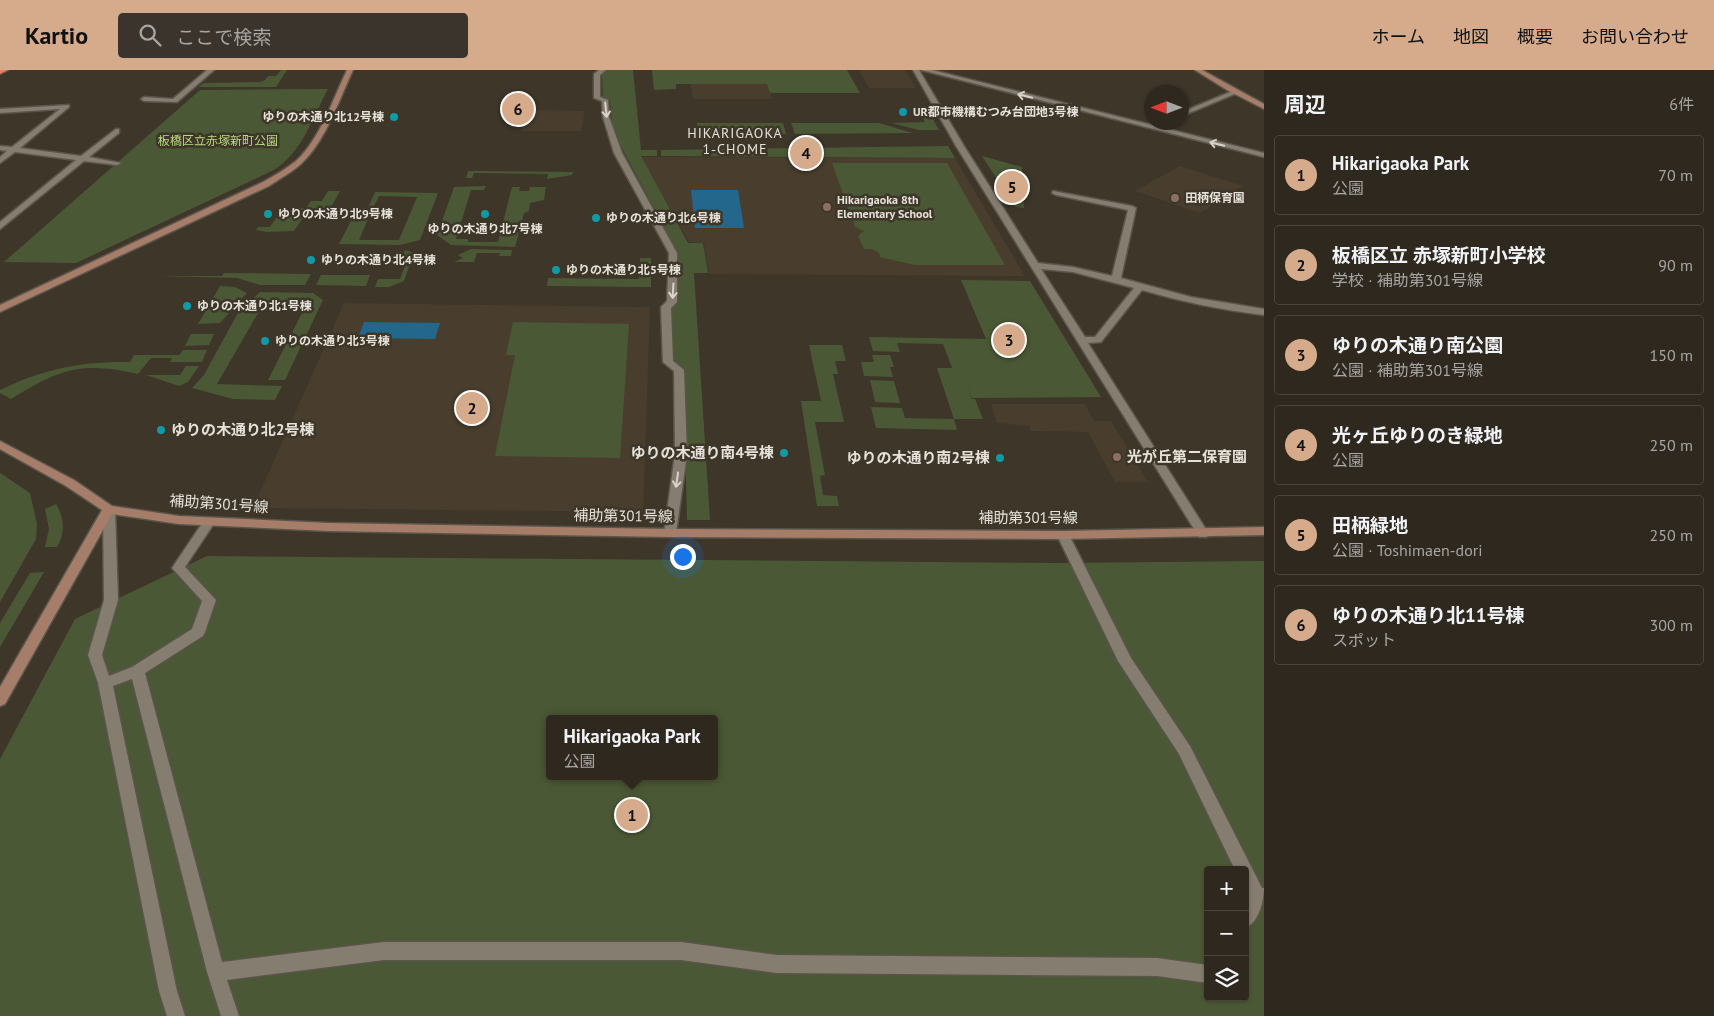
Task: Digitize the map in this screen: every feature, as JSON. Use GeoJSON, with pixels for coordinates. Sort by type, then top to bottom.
{"type":"FeatureCollection","features":[{"type":"Feature","properties":{"kind":"highway"},"geometry":{"type":"LineString","coordinates":[[0,72],[4,70]]}},
{"type":"Feature","properties":{"kind":"street"},"geometry":{"type":"LineString","coordinates":[[144,99],[175,101],[211,70]]}},
{"type":"Feature","properties":{"kind":"street"},"geometry":{"type":"LineString","coordinates":[[0,309],[266,184],[298,163],[312,144],[350,70]]}},
{"type":"Feature","properties":{"kind":"street"},"geometry":{"type":"LineString","coordinates":[[603,70],[597,74],[597,98],[605,100],[608,125],[618,153],[673,253],[672,302],[666,307],[668,362],[679,370],[681,454],[670,533]]}},
{"type":"Feature","properties":{"kind":"street"},"geometry":{"type":"LineString","coordinates":[[916,70],[1202,534]]}},
{"type":"Feature","properties":{"kind":"street"},"geometry":{"type":"LineString","coordinates":[[924,70],[1144,126]]}},
{"type":"Feature","properties":{"kind":"street"},"geometry":{"type":"LineString","coordinates":[[1198,70],[1234,92],[1264,107]]}},
{"type":"Feature","properties":{"kind":"street"},"geometry":{"type":"LineString","coordinates":[[1189,111],[1234,92]]}},
{"type":"Feature","properties":{"kind":"street"},"geometry":{"type":"LineString","coordinates":[[0,111],[67,106],[0,160]]}},
{"type":"Feature","properties":{"kind":"street"},"geometry":{"type":"LineString","coordinates":[[1161,130],[1264,155]]}},
{"type":"Feature","properties":{"kind":"street"},"geometry":{"type":"LineString","coordinates":[[0,226],[116,131]]}},
{"type":"Feature","properties":{"kind":"street"},"geometry":{"type":"LineString","coordinates":[[0,148],[117,163]]}},
{"type":"Feature","properties":{"kind":"street"},"geometry":{"type":"LineString","coordinates":[[1055,203],[1056,190],[1132,208],[1116,280]]}},
{"type":"Feature","properties":{"kind":"street"},"geometry":{"type":"LineString","coordinates":[[1036,266],[1052,266],[1141,286],[1180,298],[1264,312]]}},
{"type":"Feature","properties":{"kind":"street"},"geometry":{"type":"LineString","coordinates":[[1082,340],[1098,340],[1141,286]]}},
{"type":"Feature","properties":{"kind":"street","name":"補助第301号線"},"geometry":{"type":"LineString","coordinates":[[0,444],[70,483],[109,509],[209,522],[328,527],[670,533],[1063,535],[1202,534],[1264,531]]}},
{"type":"Feature","properties":{"kind":"street"},"geometry":{"type":"LineString","coordinates":[[109,509],[110,600],[95,655],[106,683],[168,990],[176,1016]]}},
{"type":"Feature","properties":{"kind":"street"},"geometry":{"type":"LineString","coordinates":[[0,700],[109,509]]}},
{"type":"Feature","properties":{"kind":"street"},"geometry":{"type":"LineString","coordinates":[[106,683],[137,671],[198,632],[210,600],[178,568],[209,522]]}},
{"type":"Feature","properties":{"kind":"street"},"geometry":{"type":"LineString","coordinates":[[1063,535],[1124,661],[1186,750],[1243,866]]}},
{"type":"Feature","properties":{"kind":"street"},"geometry":{"type":"LineString","coordinates":[[137,671],[216,972],[230,1016]]}},
{"type":"Feature","properties":{"kind":"street"},"geometry":{"type":"LineString","coordinates":[[1249,878],[1260,897],[1249,914]]}},
{"type":"Feature","properties":{"kind":"street"},"geometry":{"type":"LineString","coordinates":[[216,972],[384,951],[682,951],[777,964],[1157,967],[1204,973]]}},
{"type":"Feature","properties":{"kind":"shaded area"},"geometry":{"type":"Polygon","coordinates":[[[859,70],[905,70],[916,88],[869,88],[859,70]]]}},
{"type":"Feature","properties":{"kind":"shaded area"},"geometry":{"type":"Polygon","coordinates":[[[691,84],[768,84],[772,99],[693,99],[691,84]]]}},
{"type":"Feature","properties":{"kind":"shaded area"},"geometry":{"type":"Polygon","coordinates":[[[529,111],[585,111],[581,131],[521,131],[529,111]]]}},
{"type":"Feature","properties":{"kind":"shaded area","name":"Hikarigaoka 8th Elementary School"},"geometry":{"type":"Polygon","coordinates":[[[642,157],[955,158],[1025,276],[709,274],[704,243],[689,242],[645,168],[642,157]]]}},
{"type":"Feature","properties":{"kind":"shaded area"},"geometry":{"type":"Polygon","coordinates":[[[1180,166],[1243,186],[1200,213],[1135,191],[1180,166]]]}},
{"type":"Feature","properties":{"kind":"shaded area"},"geometry":{"type":"Polygon","coordinates":[[[344,303],[650,307],[643,512],[253,508],[344,303]]]}},
{"type":"Feature","properties":{"kind":"shaded area","name":"光が丘第二保育園"},"geometry":{"type":"Polygon","coordinates":[[[991,404],[1085,404],[1094,421],[1111,421],[1148,482],[1115,482],[1088,432],[1031,431],[1029,426],[997,423],[991,404]]]}},
{"type":"Feature","properties":{"kind":"green space"},"geometry":{"type":"Polygon","coordinates":[[[281,70],[287,70],[276,87],[198,87],[204,83],[264,81],[268,76],[276,76],[281,70]]]}},
{"type":"Feature","properties":{"kind":"green space"},"geometry":{"type":"Polygon","coordinates":[[[608,70],[633,70],[641,150],[657,150],[657,156],[641,156],[688,243],[703,243],[708,273],[694,273],[710,520],[687,520],[683,369],[673,361],[672,308],[678,302],[678,253],[617,139],[618,137],[612,125],[610,100],[603,97],[602,75],[608,70]]]}},
{"type":"Feature","properties":{"kind":"green space"},"geometry":{"type":"Polygon","coordinates":[[[652,70],[847,70],[860,93],[770,93],[767,84],[676,84],[676,89],[654,90],[652,70]]]}},
{"type":"Feature","properties":{"kind":"green space","name":"板橋区立赤塚新町公園"},"geometry":{"type":"Polygon","coordinates":[[[328,89],[306,134],[284,163],[274,170],[76,263],[4,262],[200,90],[328,89]]]}},
{"type":"Feature","properties":{"kind":"green space"},"geometry":{"type":"Polygon","coordinates":[[[919,110],[929,112],[939,130],[919,130],[891,123],[925,122],[919,110]]]}},
{"type":"Feature","properties":{"kind":"green space"},"geometry":{"type":"Polygon","coordinates":[[[697,123],[783,123],[786,134],[698,134],[697,123]]]}},
{"type":"Feature","properties":{"kind":"green space"},"geometry":{"type":"Polygon","coordinates":[[[791,123],[879,123],[913,133],[795,134],[791,123]]]}},
{"type":"Feature","properties":{"kind":"green space"},"geometry":{"type":"Polygon","coordinates":[[[948,146],[955,158],[661,156],[661,150],[948,146]]]}},
{"type":"Feature","properties":{"kind":"green space"},"geometry":{"type":"Polygon","coordinates":[[[982,156],[1022,167],[1024,208],[1015,207],[982,156]]]}},
{"type":"Feature","properties":{"kind":"green space"},"geometry":{"type":"Polygon","coordinates":[[[832,163],[947,163],[1005,265],[915,265],[880,257],[879,253],[872,249],[864,249],[858,236],[864,231],[855,227],[832,163]]]}},
{"type":"Feature","properties":{"kind":"green space"},"geometry":{"type":"Polygon","coordinates":[[[468,171],[573,172],[572,175],[547,179],[548,174],[474,173],[472,178],[466,178],[468,171]]]}},
{"type":"Feature","properties":{"kind":"green space"},"geometry":{"type":"Polygon","coordinates":[[[486,186],[484,190],[471,190],[456,239],[468,239],[468,242],[498,242],[512,187],[520,187],[519,191],[529,191],[530,187],[546,187],[544,200],[530,203],[529,211],[524,213],[515,247],[451,245],[437,235],[454,187],[486,186]]]}},
{"type":"Feature","properties":{"kind":"green space"},"geometry":{"type":"Polygon","coordinates":[[[328,191],[340,191],[330,209],[308,214],[291,212],[294,208],[306,208],[311,201],[322,201],[328,191]]]}},
{"type":"Feature","properties":{"kind":"green space"},"geometry":{"type":"Polygon","coordinates":[[[375,192],[438,193],[420,240],[400,245],[339,244],[352,219],[368,219],[359,240],[399,240],[417,197],[379,196],[371,212],[366,212],[375,192]]]}},
{"type":"Feature","properties":{"kind":"green space"},"geometry":{"type":"Polygon","coordinates":[[[289,215],[304,216],[294,231],[267,232],[256,230],[258,227],[270,227],[276,218],[287,218],[289,215]]]}},
{"type":"Feature","properties":{"kind":"green space"},"geometry":{"type":"Polygon","coordinates":[[[471,249],[512,250],[511,256],[499,256],[500,253],[477,253],[474,262],[454,262],[463,258],[458,255],[471,249]]]}},
{"type":"Feature","properties":{"kind":"green space"},"geometry":{"type":"Polygon","coordinates":[[[405,250],[414,253],[404,281],[389,287],[375,287],[378,279],[400,279],[406,263],[400,263],[405,250]]]}},
{"type":"Feature","properties":{"kind":"green space"},"geometry":{"type":"Polygon","coordinates":[[[640,258],[651,258],[651,287],[547,286],[548,278],[639,279],[640,258]]]}},
{"type":"Feature","properties":{"kind":"green space"},"geometry":{"type":"Polygon","coordinates":[[[224,273],[311,274],[305,285],[260,285],[237,278],[157,276],[222,276],[224,273]]]}},
{"type":"Feature","properties":{"kind":"green space"},"geometry":{"type":"Polygon","coordinates":[[[321,275],[370,275],[366,286],[316,285],[321,275]]]}},
{"type":"Feature","properties":{"kind":"green space"},"geometry":{"type":"Polygon","coordinates":[[[961,280],[1030,281],[1101,397],[972,398],[967,385],[972,399],[975,399],[983,419],[954,419],[937,368],[952,368],[943,344],[897,343],[900,352],[873,351],[869,337],[986,339],[961,280]]]}},
{"type":"Feature","properties":{"kind":"green space"},"geometry":{"type":"Polygon","coordinates":[[[220,286],[235,287],[247,293],[220,323],[198,324],[220,286]]]}},
{"type":"Feature","properties":{"kind":"green space"},"geometry":{"type":"Polygon","coordinates":[[[260,292],[313,293],[323,300],[285,380],[268,380],[308,301],[265,301],[217,384],[282,386],[275,400],[233,399],[192,388],[204,375],[239,311],[260,292]]]}},
{"type":"Feature","properties":{"kind":"green space"},"geometry":{"type":"Polygon","coordinates":[[[513,322],[629,324],[620,458],[495,456],[515,355],[506,355],[513,322]]]}},
{"type":"Feature","properties":{"kind":"green space"},"geometry":{"type":"Polygon","coordinates":[[[191,334],[214,334],[209,345],[185,346],[191,334]]]}},
{"type":"Feature","properties":{"kind":"green space"},"geometry":{"type":"Polygon","coordinates":[[[809,345],[842,345],[846,361],[835,361],[838,374],[833,374],[844,422],[815,422],[825,475],[820,476],[823,495],[837,496],[839,506],[817,506],[801,401],[821,401],[809,345]]]}},
{"type":"Feature","properties":{"kind":"green space"},"geometry":{"type":"Polygon","coordinates":[[[183,350],[207,350],[202,362],[170,362],[172,358],[151,358],[138,374],[101,368],[71,370],[57,374],[11,399],[0,393],[0,390],[16,383],[63,368],[95,363],[130,362],[134,355],[179,355],[183,350]]]}},
{"type":"Feature","properties":{"kind":"green space"},"geometry":{"type":"Polygon","coordinates":[[[872,355],[890,355],[894,367],[890,367],[893,377],[864,376],[861,362],[874,362],[872,355]]]}},
{"type":"Feature","properties":{"kind":"green space"},"geometry":{"type":"Polygon","coordinates":[[[186,366],[199,366],[188,382],[179,386],[146,375],[180,375],[186,366]]]}},
{"type":"Feature","properties":{"kind":"green space"},"geometry":{"type":"Polygon","coordinates":[[[870,380],[894,381],[900,403],[875,402],[870,380]]]}},
{"type":"Feature","properties":{"kind":"green space"},"geometry":{"type":"Polygon","coordinates":[[[871,407],[902,408],[905,418],[954,419],[957,430],[876,428],[871,407]]]}},
{"type":"Feature","properties":{"kind":"green space"},"geometry":{"type":"Polygon","coordinates":[[[0,473],[30,493],[37,524],[36,539],[0,602],[0,473]]]}},
{"type":"Feature","properties":{"kind":"green space"},"geometry":{"type":"Polygon","coordinates":[[[56,504],[61,514],[62,536],[57,547],[45,547],[49,529],[45,509],[56,504]]]}},
{"type":"Feature","properties":{"kind":"green space"},"geometry":{"type":"Polygon","coordinates":[[[207,556],[1056,563],[1264,561],[1264,1016],[0,1016],[0,759],[75,619],[207,556]]]}},
{"type":"Feature","properties":{"kind":"green space"},"geometry":{"type":"Polygon","coordinates":[[[44,572],[0,647],[0,623],[30,573],[44,572]]]}},
{"type":"Feature","properties":{"kind":"water"},"geometry":{"type":"Polygon","coordinates":[[[691,190],[738,190],[744,228],[695,228],[691,190]]]}},
{"type":"Feature","properties":{"kind":"water"},"geometry":{"type":"Polygon","coordinates":[[[364,322],[440,323],[435,339],[358,338],[364,322]]]}},
{"type":"Feature","properties":{"kind":"place","name":"ゆりの木通り北11号棟"},"geometry":{"type":"Point","coordinates":[518,109]}},
{"type":"Feature","properties":{"kind":"place","name":"UR都市機構むつみ台団地3号棟"},"geometry":{"type":"Point","coordinates":[903,112]}},
{"type":"Feature","properties":{"kind":"place","name":"ゆりの木通り北12号棟"},"geometry":{"type":"Point","coordinates":[394,117]}},
{"type":"Feature","properties":{"kind":"place","name":"光ヶ丘ゆりのき緑地"},"geometry":{"type":"Point","coordinates":[806,153]}},
{"type":"Feature","properties":{"kind":"place","name":"田柄緑地"},"geometry":{"type":"Point","coordinates":[1012,187]}},
{"type":"Feature","properties":{"kind":"place","name":"田柄保育園"},"geometry":{"type":"Point","coordinates":[1175,198]}},
{"type":"Feature","properties":{"kind":"place","name":"Hikarigaoka 8th Elementary School"},"geometry":{"type":"Point","coordinates":[827,207]}},
{"type":"Feature","properties":{"kind":"place","name":"ゆりの木通り北9号棟"},"geometry":{"type":"Point","coordinates":[268,214]}},
{"type":"Feature","properties":{"kind":"place","name":"ゆりの木通り北7号棟"},"geometry":{"type":"Point","coordinates":[485,214]}},
{"type":"Feature","properties":{"kind":"place","name":"ゆりの木通り北6号棟"},"geometry":{"type":"Point","coordinates":[596,218]}},
{"type":"Feature","properties":{"kind":"place","name":"ゆりの木通り北4号棟"},"geometry":{"type":"Point","coordinates":[311,260]}},
{"type":"Feature","properties":{"kind":"place","name":"ゆりの木通り北5号棟"},"geometry":{"type":"Point","coordinates":[556,270]}},
{"type":"Feature","properties":{"kind":"place","name":"ゆりの木通り北1号棟"},"geometry":{"type":"Point","coordinates":[187,306]}},
{"type":"Feature","properties":{"kind":"place","name":"ゆりの木通り南公園"},"geometry":{"type":"Point","coordinates":[1009,340]}},
{"type":"Feature","properties":{"kind":"place","name":"ゆりの木通り北3号棟"},"geometry":{"type":"Point","coordinates":[265,341]}},
{"type":"Feature","properties":{"kind":"place","name":"板橋区立 赤塚新町小学校"},"geometry":{"type":"Point","coordinates":[472,408]}},
{"type":"Feature","properties":{"kind":"place","name":"ゆりの木通り北2号棟"},"geometry":{"type":"Point","coordinates":[161,430]}},
{"type":"Feature","properties":{"kind":"place","name":"ゆりの木通り南4号棟"},"geometry":{"type":"Point","coordinates":[784,453]}},
{"type":"Feature","properties":{"kind":"place","name":"光が丘第二保育園"},"geometry":{"type":"Point","coordinates":[1117,457]}},
{"type":"Feature","properties":{"kind":"place","name":"ゆりの木通り南2号棟"},"geometry":{"type":"Point","coordinates":[1000,458]}},
{"type":"Feature","properties":{"kind":"place","name":"Hikarigaoka Park"},"geometry":{"type":"Point","coordinates":[632,815]}},
{"type":"Feature","properties":{"kind":"district","name":"HIKARIGAOKA 1-CHOME"},"geometry":{"type":"Point","coordinates":[735,142]}}]}
